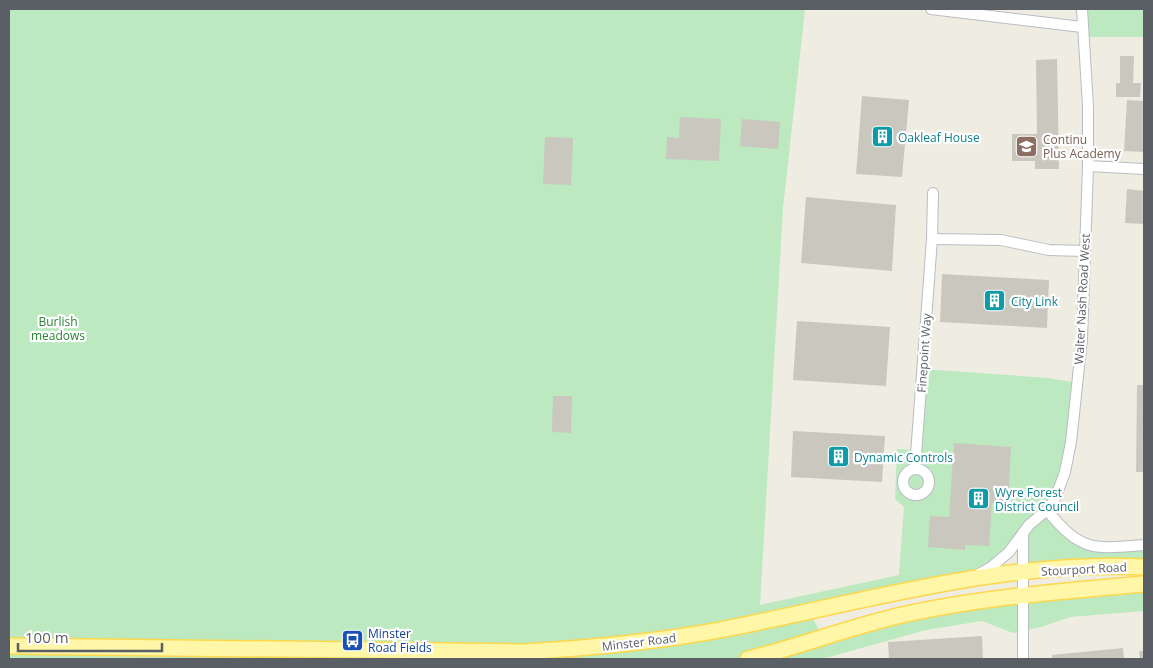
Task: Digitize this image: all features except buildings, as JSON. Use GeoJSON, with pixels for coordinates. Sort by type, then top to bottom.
{"type":"FeatureCollection","features":[{"type":"Feature","properties":{"kind":"main road","name":"Stourport Road"},"geometry":{"type":"LineString","coordinates":[[1024,573],[1122,566],[1144,567]]}},
{"type":"Feature","properties":{"kind":"main road","name":"Minster Road"},"geometry":{"type":"LineString","coordinates":[[9,646],[522,652],[597,647],[724,630],[973,577],[1024,573]]}},
{"type":"Feature","properties":{"kind":"main road","name":"Stourport Road"},"geometry":{"type":"LineString","coordinates":[[1024,595],[1144,584]]}},
{"type":"Feature","properties":{"kind":"main road"},"geometry":{"type":"LineString","coordinates":[[748,659],[888,618],[1024,595]]}},
{"type":"Feature","properties":{"kind":"street"},"geometry":{"type":"LineString","coordinates":[[932,9],[1082,27]]}},
{"type":"Feature","properties":{"kind":"street","name":"Walter Nash Road West"},"geometry":{"type":"LineString","coordinates":[[973,577],[990,568],[1009,552],[1023,533],[1047,510],[1060,490],[1071,442],[1082,338],[1088,166],[1088,106],[1082,9]]}},
{"type":"Feature","properties":{"kind":"street"},"geometry":{"type":"LineString","coordinates":[[1088,166],[1144,169]]}},
{"type":"Feature","properties":{"kind":"street","name":"Finepoint Way"},"geometry":{"type":"LineString","coordinates":[[916,468],[932,239],[933,194]]}},
{"type":"Feature","properties":{"kind":"street"},"geometry":{"type":"LineString","coordinates":[[932,239],[1001,240],[1049,250],[1085,251]]}},
{"type":"Feature","properties":{"kind":"street"},"geometry":{"type":"LineString","coordinates":[[1047,510],[1075,540],[1088,546],[1099,548],[1144,545]]}},
{"type":"Feature","properties":{"kind":"street"},"geometry":{"type":"LineString","coordinates":[[1023,533],[1023,659]]}},
{"type":"Feature","properties":{"kind":"green space","name":"Burlish meadows"},"geometry":{"type":"Polygon","coordinates":[[[9,9],[805,9],[783,208],[760,605],[899,575],[904,507],[895,499],[897,449],[917,450],[923,369],[1048,378],[1078,383],[1071,442],[1047,510],[1075,540],[1144,545],[1144,567],[1024,573],[1023,534],[990,568],[809,612],[823,637],[871,623],[1144,584],[1144,611],[1070,617],[1041,627],[1013,633],[982,621],[926,630],[822,659],[9,659],[9,9]]]}},
{"type":"Feature","properties":{"kind":"green space"},"geometry":{"type":"Polygon","coordinates":[[[1082,9],[1144,9],[1144,37],[1083,37],[1082,9]]]}},
{"type":"Feature","properties":{"kind":"place","name":"Oakleaf House"},"geometry":{"type":"Point","coordinates":[882,137]}},
{"type":"Feature","properties":{"kind":"place","name":"Continu Plus Academy"},"geometry":{"type":"Point","coordinates":[1027,146]}},
{"type":"Feature","properties":{"kind":"place","name":"City Link"},"geometry":{"type":"Point","coordinates":[995,301]}},
{"type":"Feature","properties":{"kind":"place","name":"Dynamic Controls"},"geometry":{"type":"Point","coordinates":[838,457]}},
{"type":"Feature","properties":{"kind":"place","name":"Wyre Forest District Council"},"geometry":{"type":"Point","coordinates":[979,499]}},
{"type":"Feature","properties":{"kind":"place","name":"Minster Road Fields"},"geometry":{"type":"Point","coordinates":[352,640]}}]}
